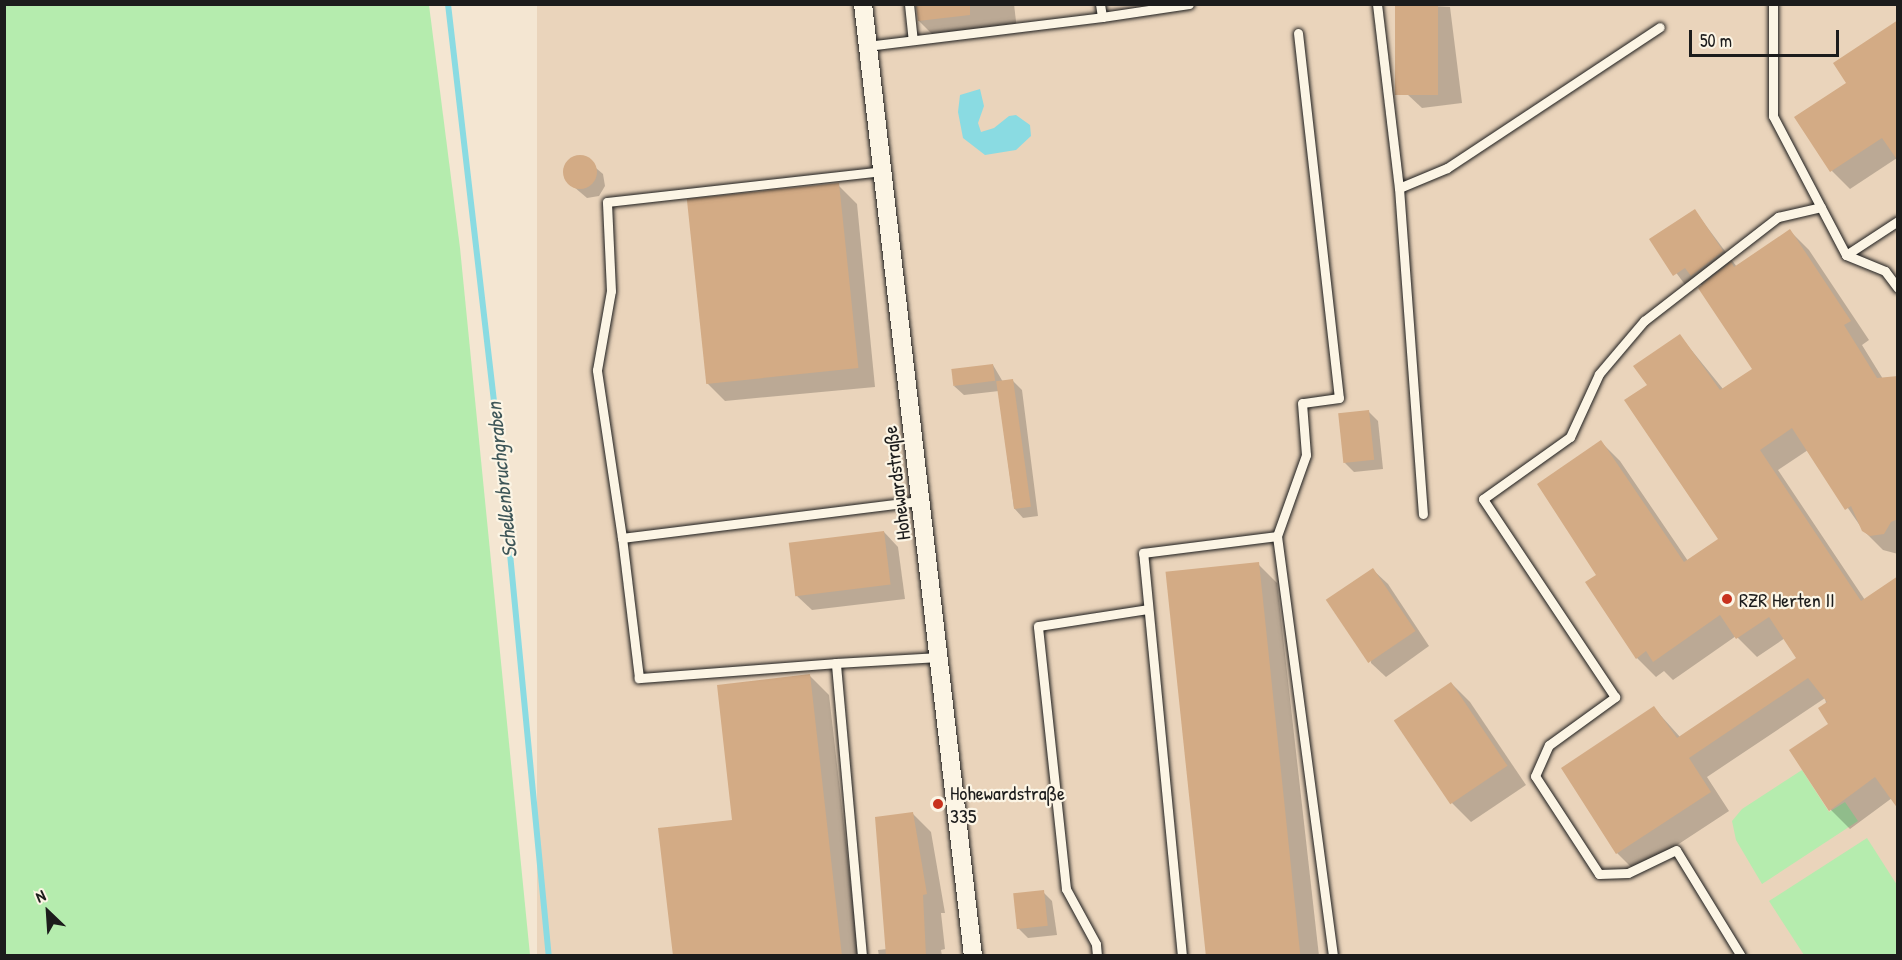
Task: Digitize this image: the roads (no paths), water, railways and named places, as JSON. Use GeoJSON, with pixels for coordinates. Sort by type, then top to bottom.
{"type":"FeatureCollection","features":[{"type":"Feature","properties":{"kind":"street","name":"Hohewardstraße"},"geometry":{"type":"LineString","coordinates":[[862,4],[973,956]]}},
{"type":"Feature","properties":{"kind":"lane"},"geometry":{"type":"LineString","coordinates":[[909,4],[913,40]]}},
{"type":"Feature","properties":{"kind":"lane"},"geometry":{"type":"LineString","coordinates":[[1100,4],[1102,17]]}},
{"type":"Feature","properties":{"kind":"lane"},"geometry":{"type":"LineString","coordinates":[[867,46],[1189,4]]}},
{"type":"Feature","properties":{"kind":"lane"},"geometry":{"type":"LineString","coordinates":[[1377,4],[1399,188],[1423,514]]}},
{"type":"Feature","properties":{"kind":"lane"},"geometry":{"type":"LineString","coordinates":[[1773,4],[1773,116],[1846,255],[1885,271],[1898,288]]}},
{"type":"Feature","properties":{"kind":"lane"},"geometry":{"type":"LineString","coordinates":[[1399,188],[1447,168],[1660,27]]}},
{"type":"Feature","properties":{"kind":"lane"},"geometry":{"type":"LineString","coordinates":[[1298,33],[1339,398],[1302,403],[1306,455],[1277,536],[1333,956]]}},
{"type":"Feature","properties":{"kind":"lane"},"geometry":{"type":"LineString","coordinates":[[882,171],[607,201],[611,291],[597,370],[622,538],[639,678],[939,657]]}},
{"type":"Feature","properties":{"kind":"lane"},"geometry":{"type":"LineString","coordinates":[[1741,956],[1676,850],[1629,873],[1599,874],[1535,776],[1550,745],[1615,697],[1483,499],[1570,437],[1599,375],[1644,321],[1778,217],[1821,207]]}},
{"type":"Feature","properties":{"kind":"lane"},"geometry":{"type":"LineString","coordinates":[[1846,255],[1898,221]]}},
{"type":"Feature","properties":{"kind":"lane"},"geometry":{"type":"LineString","coordinates":[[622,538],[921,501]]}},
{"type":"Feature","properties":{"kind":"lane"},"geometry":{"type":"LineString","coordinates":[[1182,956],[1143,553],[1277,536]]}},
{"type":"Feature","properties":{"kind":"lane"},"geometry":{"type":"LineString","coordinates":[[1097,956],[1096,944],[1066,889],[1038,626],[1148,609]]}},
{"type":"Feature","properties":{"kind":"lane"},"geometry":{"type":"LineString","coordinates":[[836,663],[862,956]]}},
{"type":"Feature","properties":{"kind":"water"},"geometry":{"type":"Polygon","coordinates":[[[980,89],[984,106],[978,123],[981,132],[994,128],[1009,116],[1016,115],[1030,125],[1031,136],[1016,150],[985,155],[963,138],[958,112],[960,95],[980,89]]]}},
{"type":"Feature","properties":{"kind":"waterway","name":"Schellenbruchgraben"},"geometry":{"type":"LineString","coordinates":[[448,4],[503,481],[549,956]]}},
{"type":"Feature","properties":{"kind":"place","name":"RZR Herten II"},"geometry":{"type":"Point","coordinates":[1727,599]}},
{"type":"Feature","properties":{"kind":"place","name":"Hohewardstraße 335"},"geometry":{"type":"Point","coordinates":[938,804]}}]}
